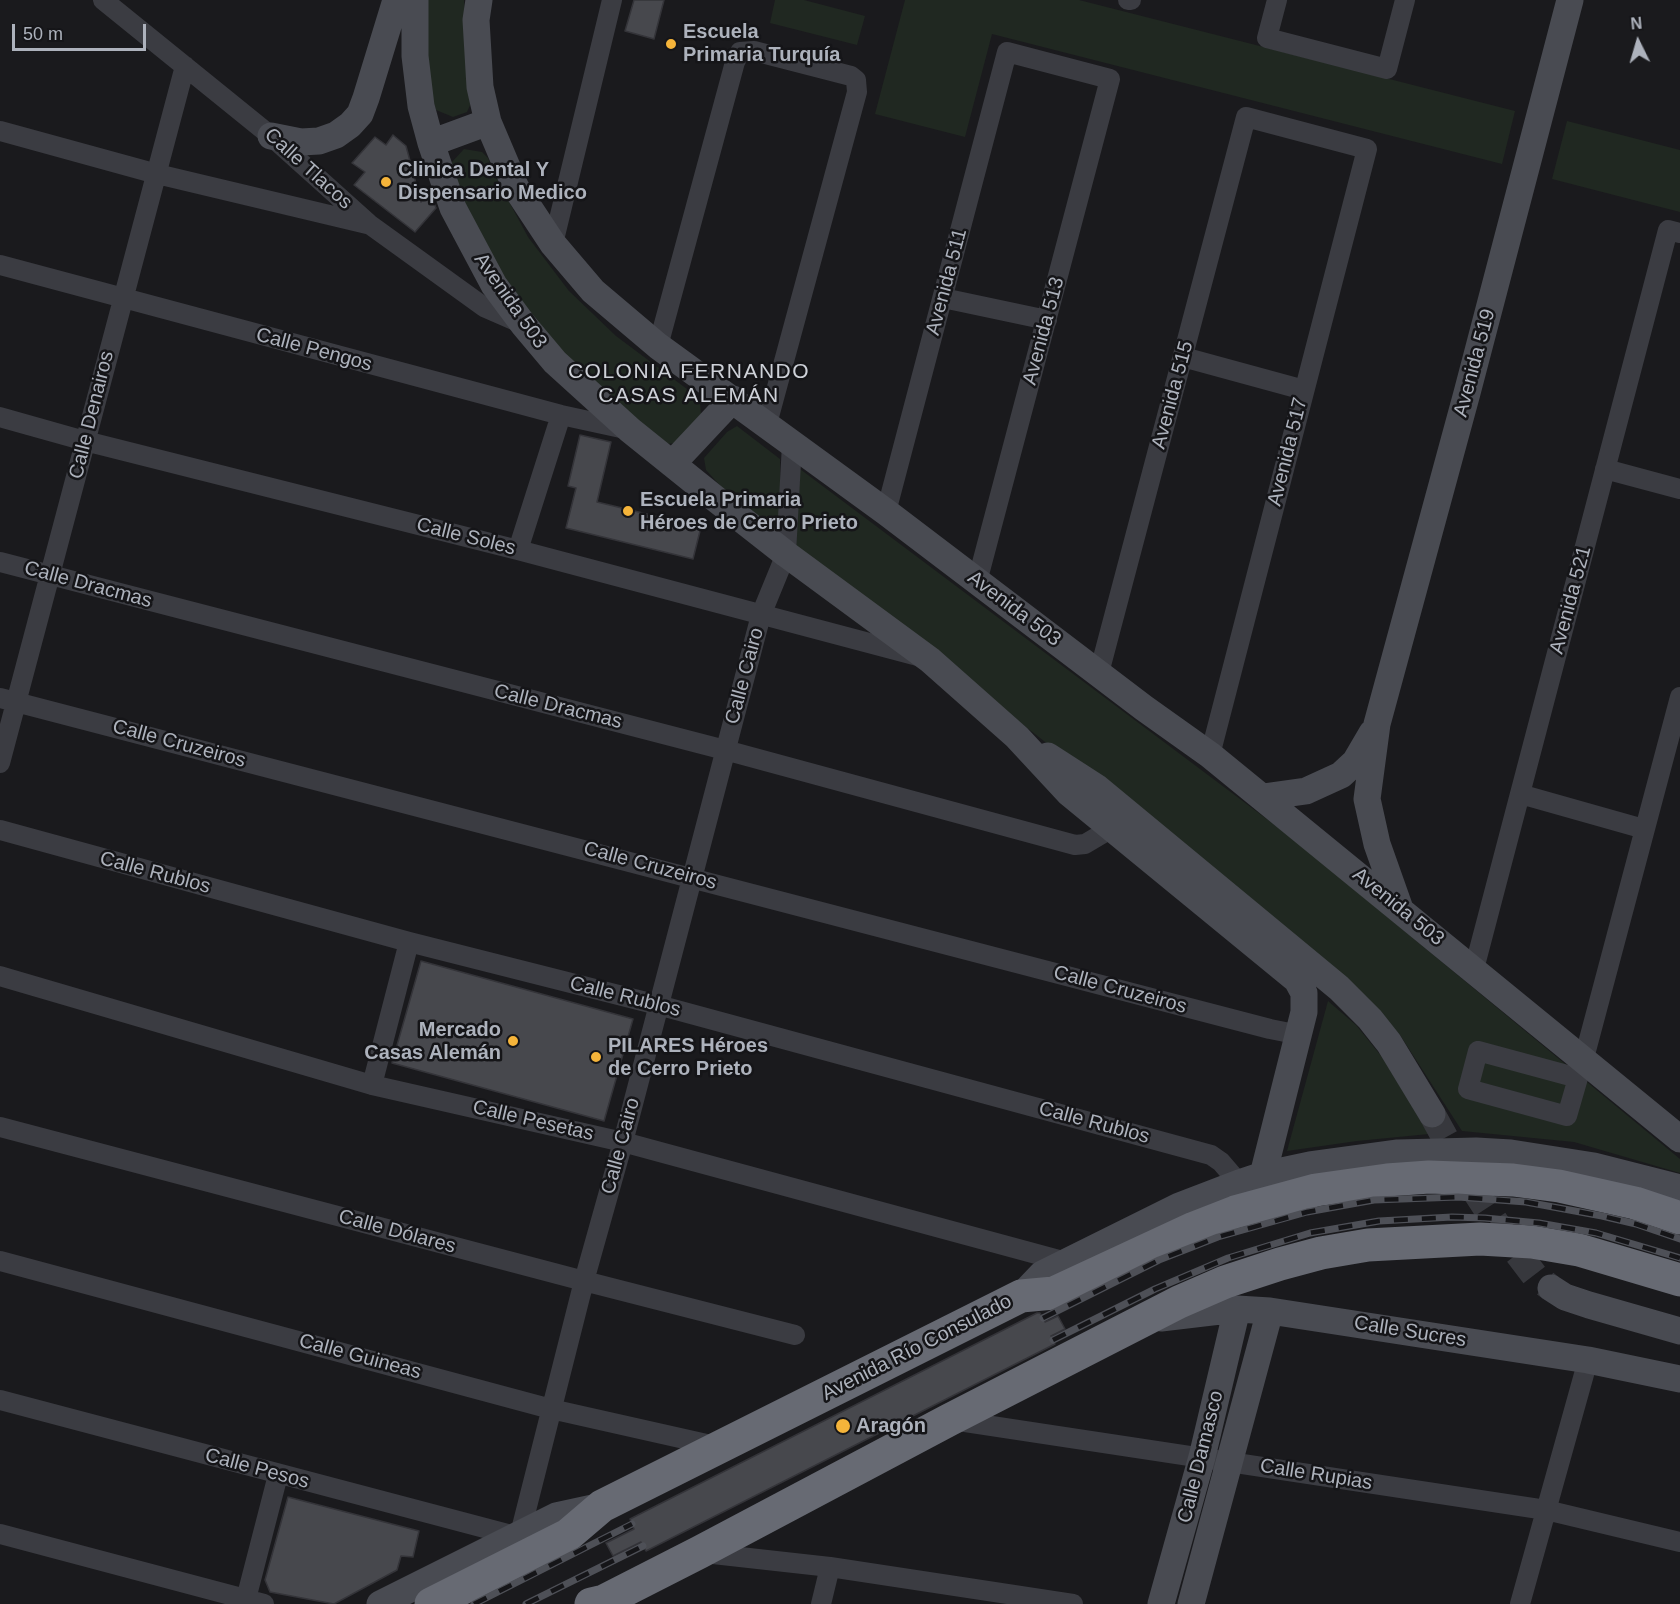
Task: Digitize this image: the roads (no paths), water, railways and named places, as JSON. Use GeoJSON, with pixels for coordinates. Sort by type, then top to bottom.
{"type":"FeatureCollection","features":[{"type":"Feature","properties":{"kind":"highway"},"geometry":{"type":"LineString","coordinates":[[1021,1296],[1054,1293],[1194,1228],[1235,1212],[1316,1190],[1376,1181],[1429,1177],[1513,1180],[1598,1194],[1680,1218]]}},
{"type":"Feature","properties":{"kind":"highway"},"geometry":{"type":"LineString","coordinates":[[599,1603],[1179,1302],[1225,1282],[1321,1253],[1368,1245],[1480,1239],[1532,1242],[1579,1250],[1680,1280]]}},
{"type":"Feature","properties":{"kind":"highway","name":"Avenida Río Consulado"},"geometry":{"type":"LineString","coordinates":[[602,1506],[1021,1296]]}},
{"type":"Feature","properties":{"kind":"highway"},"geometry":{"type":"LineString","coordinates":[[431,1604],[568,1535],[602,1506]]}},
{"type":"Feature","properties":{"kind":"street","name":"Calle Tlacos"},"geometry":{"type":"LineString","coordinates":[[103,0],[272,136],[369,224],[484,307],[523,324]]}},
{"type":"Feature","properties":{"kind":"street"},"geometry":{"type":"LineString","coordinates":[[272,136],[301,141],[319,141],[336,135],[350,125],[360,114],[366,98],[396,0]]}},
{"type":"Feature","properties":{"kind":"street","name":"Avenida 503"},"geometry":{"type":"LineString","coordinates":[[415,0],[415,56],[421,106],[453,208],[494,285],[555,363],[672,464],[786,554],[930,660],[1017,736],[1069,793],[1297,980],[1304,993],[1304,1012],[1300,1035]]}},
{"type":"Feature","properties":{"kind":"street","name":"Avenida 503"},"geometry":{"type":"LineString","coordinates":[[479,0],[476,20],[480,87],[488,122],[516,188],[553,244],[593,291],[658,346],[886,512],[1144,708],[1210,755],[1680,1139]]}},
{"type":"Feature","properties":{"kind":"street"},"geometry":{"type":"LineString","coordinates":[[553,244],[612,0]]}},
{"type":"Feature","properties":{"kind":"street"},"geometry":{"type":"LineString","coordinates":[[1277,0],[1267,38],[1387,69],[1405,0]]}},
{"type":"Feature","properties":{"kind":"street","name":"Avenida 519"},"geometry":{"type":"LineString","coordinates":[[1400,909],[1377,844],[1367,799],[1377,724],[1570,0]]}},
{"type":"Feature","properties":{"kind":"street"},"geometry":{"type":"LineString","coordinates":[[658,346],[735,62],[740,52],[754,51],[845,73],[856,80],[857,92],[767,424]]}},
{"type":"Feature","properties":{"kind":"street","name":"Avenida 511"},"geometry":{"type":"LineString","coordinates":[[886,512],[1007,52],[1110,79]]}},
{"type":"Feature","properties":{"kind":"street","name":"Calle Denairos"},"geometry":{"type":"LineString","coordinates":[[0,764],[8,700],[51,576],[185,66]]}},
{"type":"Feature","properties":{"kind":"street","name":"Avenida 513"},"geometry":{"type":"LineString","coordinates":[[977,582],[1110,79]]}},
{"type":"Feature","properties":{"kind":"street","name":"Avenida 517"},"geometry":{"type":"LineString","coordinates":[[1210,755],[1367,149],[1246,117]]}},
{"type":"Feature","properties":{"kind":"street","name":"Avenida 515"},"geometry":{"type":"LineString","coordinates":[[1099,673],[1246,117]]}},
{"type":"Feature","properties":{"kind":"street"},"geometry":{"type":"LineString","coordinates":[[431,143],[488,122]]}},
{"type":"Feature","properties":{"kind":"street"},"geometry":{"type":"LineString","coordinates":[[0,131],[157,174],[369,224]]}},
{"type":"Feature","properties":{"kind":"street","name":"Avenida 521"},"geometry":{"type":"LineString","coordinates":[[1474,969],[1605,469],[1674,231]]}},
{"type":"Feature","properties":{"kind":"street","name":"Calle Pengos"},"geometry":{"type":"LineString","coordinates":[[0,265],[561,415],[630,430]]}},
{"type":"Feature","properties":{"kind":"street"},"geometry":{"type":"LineString","coordinates":[[943,298],[1047,320]]}},
{"type":"Feature","properties":{"kind":"street"},"geometry":{"type":"LineString","coordinates":[[1183,357],[1304,390]]}},
{"type":"Feature","properties":{"kind":"street"},"geometry":{"type":"LineString","coordinates":[[672,464],[733,399]]}},
{"type":"Feature","properties":{"kind":"street"},"geometry":{"type":"LineString","coordinates":[[518,550],[561,415]]}},
{"type":"Feature","properties":{"kind":"street","name":"Calle Soles"},"geometry":{"type":"LineString","coordinates":[[0,417],[85,441],[518,550],[930,660]]}},
{"type":"Feature","properties":{"kind":"street","name":"Calle Cairo"},"geometry":{"type":"LineString","coordinates":[[518,1535],[761,615],[786,554],[792,444]]}},
{"type":"Feature","properties":{"kind":"street"},"geometry":{"type":"LineString","coordinates":[[1605,469],[1680,489]]}},
{"type":"Feature","properties":{"kind":"street","name":"Calle Dracmas"},"geometry":{"type":"LineString","coordinates":[[0,562],[725,750],[1075,845],[1085,844],[1112,828]]}},
{"type":"Feature","properties":{"kind":"street"},"geometry":{"type":"LineString","coordinates":[[1583,1062],[1680,697]]}},
{"type":"Feature","properties":{"kind":"street","name":"Calle Cruzeiros"},"geometry":{"type":"LineString","coordinates":[[8,700],[1300,1035]]}},
{"type":"Feature","properties":{"kind":"street","name":"Avenida 519"},"geometry":{"type":"LineString","coordinates":[[1263,797],[1306,791],[1341,775],[1354,762],[1377,724]]}},
{"type":"Feature","properties":{"kind":"street"},"geometry":{"type":"LineString","coordinates":[[1017,736],[1096,786],[1339,988],[1370,1019],[1389,1043],[1432,1114]]}},
{"type":"Feature","properties":{"kind":"street"},"geometry":{"type":"LineString","coordinates":[[1520,794],[1644,829]]}},
{"type":"Feature","properties":{"kind":"street","name":"Calle Rublos"},"geometry":{"type":"LineString","coordinates":[[0,830],[409,942],[658,1005],[1211,1155],[1251,1179]]}},
{"type":"Feature","properties":{"kind":"street"},"geometry":{"type":"LineString","coordinates":[[372,1085],[409,942]]}},
{"type":"Feature","properties":{"kind":"street","name":"Calle Pesetas"},"geometry":{"type":"LineString","coordinates":[[0,976],[372,1085],[623,1142],[1066,1262]]}},
{"type":"Feature","properties":{"kind":"street"},"geometry":{"type":"LineString","coordinates":[[1251,1179],[1300,1035]]}},
{"type":"Feature","properties":{"kind":"street"},"geometry":{"type":"LineString","coordinates":[[1478,1051],[1578,1078],[1567,1116],[1468,1089],[1478,1051]]}},
{"type":"Feature","properties":{"kind":"street","name":"Calle Dólares"},"geometry":{"type":"LineString","coordinates":[[0,1127],[795,1335]]}},
{"type":"Feature","properties":{"kind":"street","name":"Avenida Río Consulado"},"geometry":{"type":"LineString","coordinates":[[1021,1296],[1042,1274],[1179,1206],[1251,1179],[1358,1157],[1476,1151],[1552,1158],[1629,1173],[1680,1188]]}},
{"type":"Feature","properties":{"kind":"street","name":"Calle Guineas"},"geometry":{"type":"LineString","coordinates":[[0,1261],[551,1409],[721,1448]]}},
{"type":"Feature","properties":{"kind":"street"},"geometry":{"type":"LineString","coordinates":[[1551,1288],[1565,1297],[1680,1331]]}},
{"type":"Feature","properties":{"kind":"street","name":"Calle Sucres"},"geometry":{"type":"LineString","coordinates":[[1139,1323],[1175,1316],[1237,1309],[1270,1311],[1588,1360],[1680,1379]]}},
{"type":"Feature","properties":{"kind":"street","name":"Calle Damasco"},"geometry":{"type":"LineString","coordinates":[[1161,1604],[1202,1457],[1237,1309]]}},
{"type":"Feature","properties":{"kind":"street","name":"Calle Damasco"},"geometry":{"type":"LineString","coordinates":[[1191,1604],[1270,1311]]}},
{"type":"Feature","properties":{"kind":"street"},"geometry":{"type":"LineString","coordinates":[[1520,1604],[1588,1360]]}},
{"type":"Feature","properties":{"kind":"street","name":"Calle Pesos"},"geometry":{"type":"LineString","coordinates":[[0,1400],[278,1475],[518,1535]]}},
{"type":"Feature","properties":{"kind":"street","name":"Calle Rupias"},"geometry":{"type":"LineString","coordinates":[[949,1420],[1546,1510],[1680,1542]]}},
{"type":"Feature","properties":{"kind":"street"},"geometry":{"type":"LineString","coordinates":[[0,1534],[255,1602],[278,1475]]}},
{"type":"Feature","properties":{"kind":"street","name":"Avenida Río Consulado"},"geometry":{"type":"LineString","coordinates":[[380,1604],[556,1516],[602,1506]]}},
{"type":"Feature","properties":{"kind":"street"},"geometry":{"type":"LineString","coordinates":[[700,1552],[830,1567],[1073,1604]]}},
{"type":"Feature","properties":{"kind":"street"},"geometry":{"type":"LineString","coordinates":[[821,1604],[830,1567]]}},
{"type":"Feature","properties":{"kind":"tunnel"},"geometry":{"type":"LineString","coordinates":[[1432,1114],[1470,1183],[1503,1234],[1535,1276],[1551,1288]]}},
{"type":"Feature","properties":{"kind":"railway"},"geometry":{"type":"LineString","coordinates":[[1043,1318],[1159,1260],[1218,1237],[1307,1212],[1374,1200],[1458,1197],[1526,1202],[1636,1224],[1680,1239]]}},
{"type":"Feature","properties":{"kind":"railway"},"geometry":{"type":"LineString","coordinates":[[1053,1340],[1155,1289],[1228,1258],[1310,1233],[1379,1221],[1452,1217],[1539,1223],[1596,1233],[1680,1258]]}},
{"type":"Feature","properties":{"kind":"railway"},"geometry":{"type":"LineString","coordinates":[[474,1604],[632,1524]]}},
{"type":"Feature","properties":{"kind":"railway"},"geometry":{"type":"LineString","coordinates":[[526,1604],[643,1546]]}},
{"type":"Feature","properties":{"kind":"place","name":"Escuela Primaria Turquía"},"geometry":{"type":"Point","coordinates":[671,44]}},
{"type":"Feature","properties":{"kind":"place","name":"Clinica Dental Y Dispensario Medico"},"geometry":{"type":"Point","coordinates":[386,182]}},
{"type":"Feature","properties":{"kind":"place","name":"Escuela Primaria Héroes de Cerro Prieto"},"geometry":{"type":"Point","coordinates":[628,511]}},
{"type":"Feature","properties":{"kind":"place","name":"Mercado Casas Alemán"},"geometry":{"type":"Point","coordinates":[513,1041]}},
{"type":"Feature","properties":{"kind":"place","name":"PILARES Héroes de Cerro Prieto"},"geometry":{"type":"Point","coordinates":[596,1057]}},
{"type":"Feature","properties":{"kind":"place","name":"Aragón"},"geometry":{"type":"Point","coordinates":[843,1426]}},
{"type":"Feature","properties":{"kind":"district","name":"COLONIA FERNANDO CASAS ALEMÁN"},"geometry":{"type":"Point","coordinates":[689,384]}}]}
